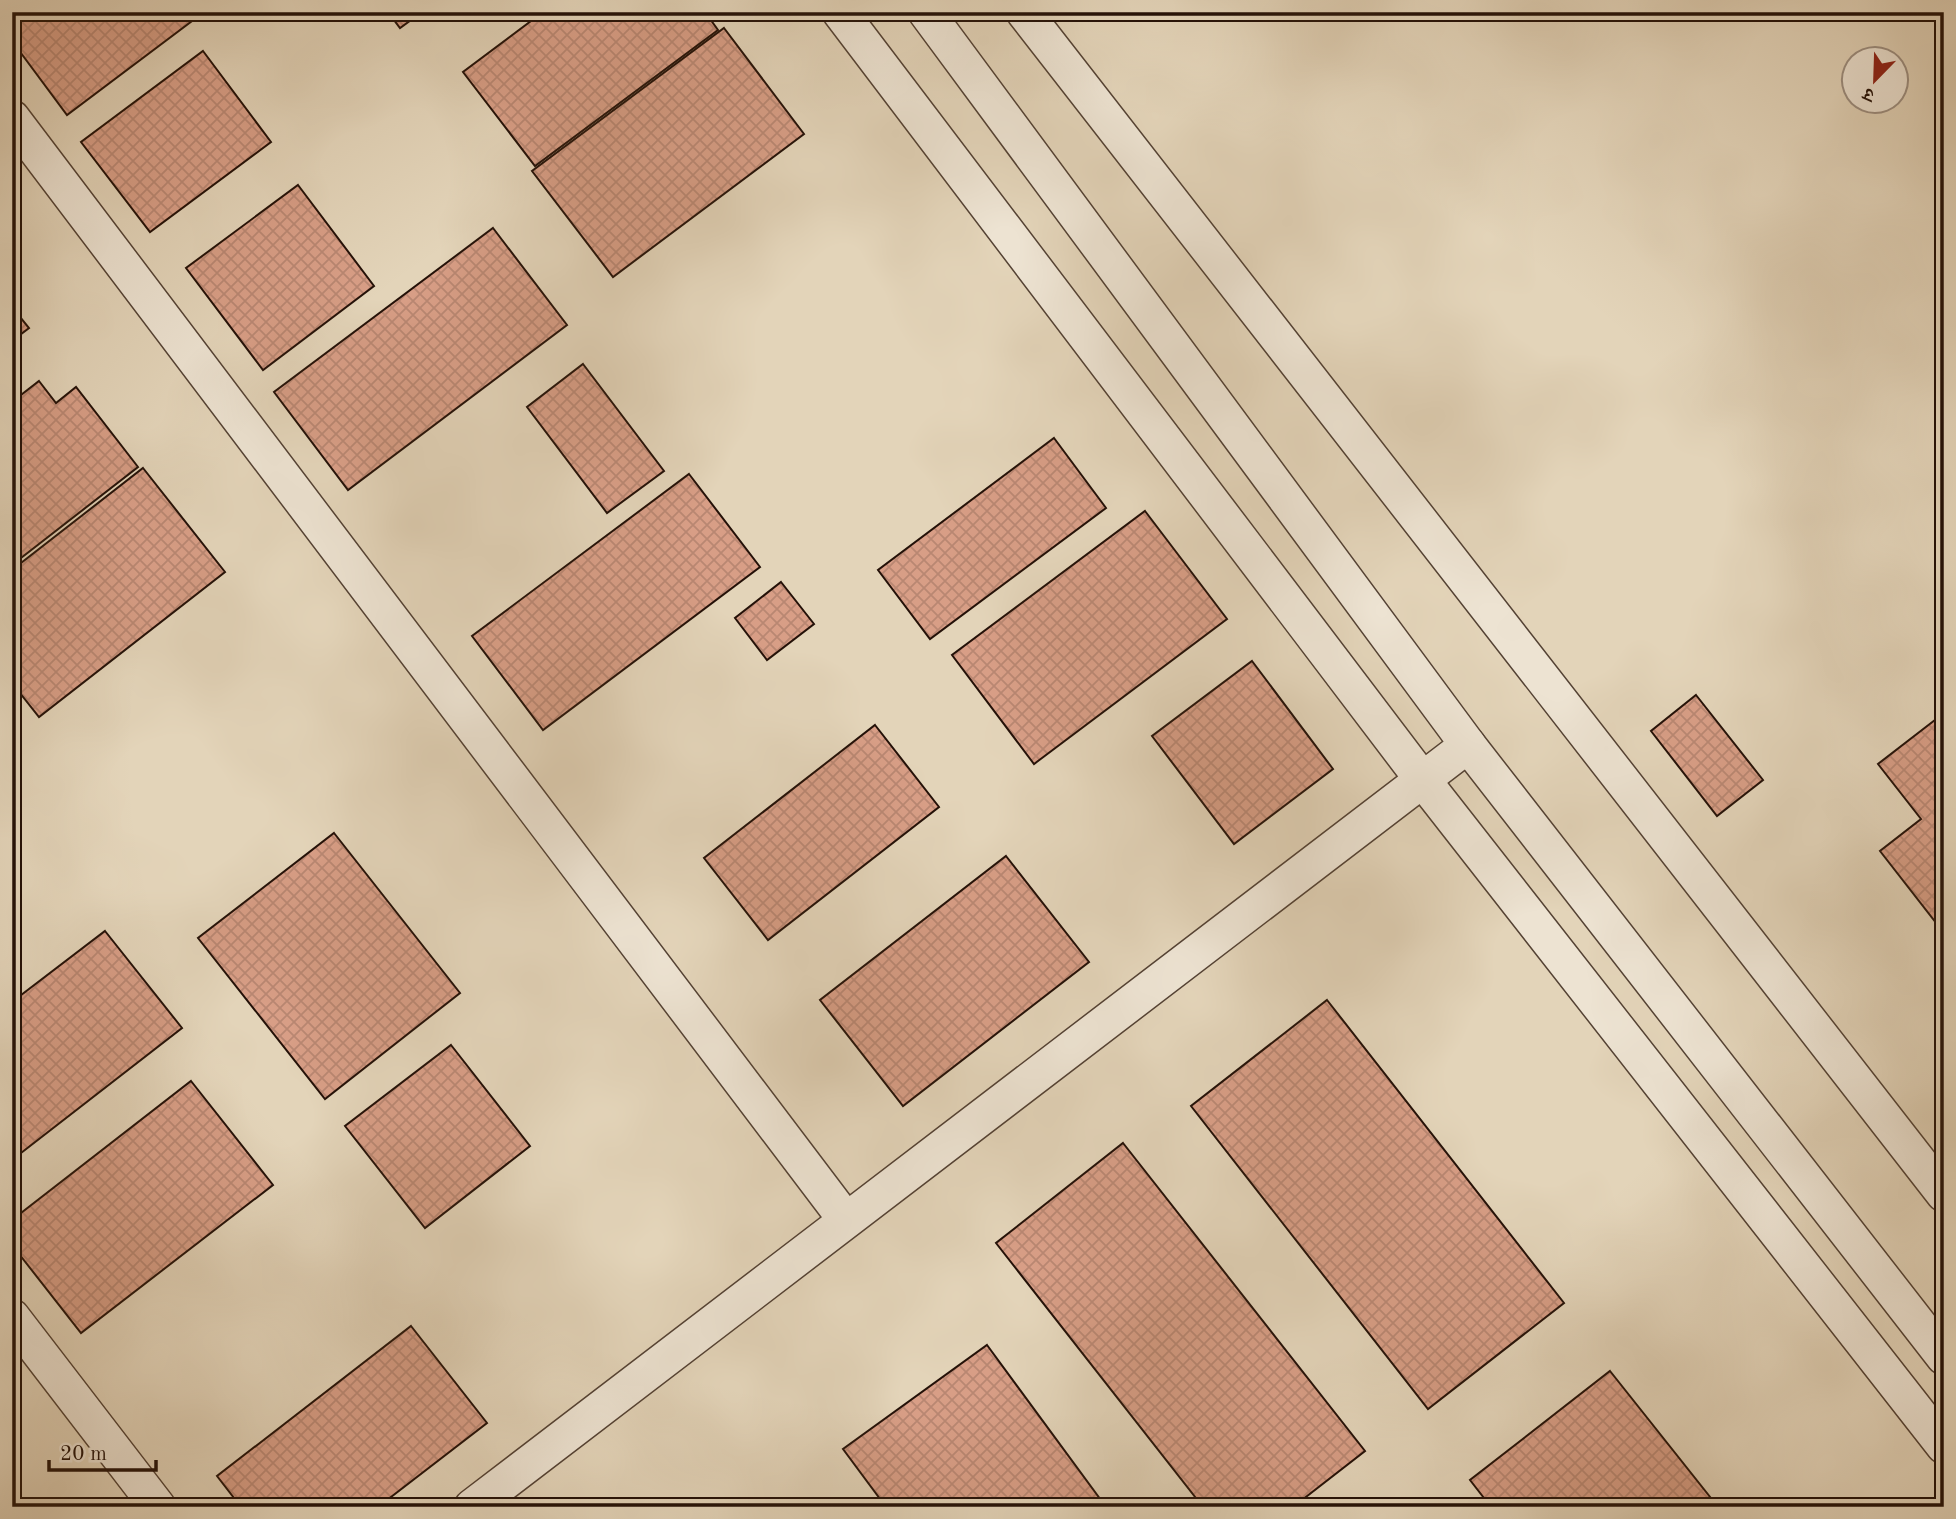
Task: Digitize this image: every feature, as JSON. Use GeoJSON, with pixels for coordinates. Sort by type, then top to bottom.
{"type":"FeatureCollection","features":[{"type":"Feature","properties":{"kind":"street"},"geometry":{"type":"LineString","coordinates":[[840,12],[1422,779],[1944,1446]]}},
{"type":"Feature","properties":{"kind":"street"},"geometry":{"type":"LineString","coordinates":[[926,12],[1468,744],[1944,1357]]}},
{"type":"Feature","properties":{"kind":"street"},"geometry":{"type":"LineString","coordinates":[[1024,12],[1944,1194]]}},
{"type":"Feature","properties":{"kind":"street"},"geometry":{"type":"LineString","coordinates":[[12,118],[846,1220]]}},
{"type":"Feature","properties":{"kind":"street"},"geometry":{"type":"LineString","coordinates":[[472,1507],[1468,744]]}},
{"type":"Feature","properties":{"kind":"street"},"geometry":{"type":"LineString","coordinates":[[12,1317],[158,1507]]}},
{"type":"Feature","properties":{"kind":"building"},"geometry":{"type":"Polygon","coordinates":[[[12,12],[204,12],[67,115],[12,41],[12,12]]]}},
{"type":"Feature","properties":{"kind":"building"},"geometry":{"type":"Polygon","coordinates":[[[388,12],[422,12],[400,28],[388,12]]]}},
{"type":"Feature","properties":{"kind":"building"},"geometry":{"type":"Polygon","coordinates":[[[543,12],[705,12],[718,30],[535,166],[463,72],[543,12]]]}},
{"type":"Feature","properties":{"kind":"building"},"geometry":{"type":"Polygon","coordinates":[[[724,28],[804,134],[613,277],[532,171],[724,28]]]}},
{"type":"Feature","properties":{"kind":"building"},"geometry":{"type":"Polygon","coordinates":[[[203,51],[271,142],[150,232],[81,142],[203,51]]]}},
{"type":"Feature","properties":{"kind":"building"},"geometry":{"type":"Polygon","coordinates":[[[298,185],[374,286],[263,370],[186,268],[298,185]]]}},
{"type":"Feature","properties":{"kind":"building"},"geometry":{"type":"Polygon","coordinates":[[[493,228],[567,325],[348,490],[274,392],[493,228]]]}},
{"type":"Feature","properties":{"kind":"building"},"geometry":{"type":"Polygon","coordinates":[[[12,307],[29,328],[12,341],[12,307]]]}},
{"type":"Feature","properties":{"kind":"building"},"geometry":{"type":"Polygon","coordinates":[[[583,364],[664,471],[607,513],[527,407],[583,364]]]}},
{"type":"Feature","properties":{"kind":"building"},"geometry":{"type":"Polygon","coordinates":[[[39,381],[56,403],[76,387],[138,467],[12,565],[12,402],[39,381]]]}},
{"type":"Feature","properties":{"kind":"building"},"geometry":{"type":"Polygon","coordinates":[[[1054,438],[1106,508],[930,639],[878,570],[1054,438]]]}},
{"type":"Feature","properties":{"kind":"building"},"geometry":{"type":"Polygon","coordinates":[[[143,468],[225,572],[39,717],[12,683],[12,570],[143,468]]]}},
{"type":"Feature","properties":{"kind":"building"},"geometry":{"type":"Polygon","coordinates":[[[689,474],[760,567],[543,730],[472,636],[689,474]]]}},
{"type":"Feature","properties":{"kind":"building"},"geometry":{"type":"Polygon","coordinates":[[[1145,511],[1227,619],[1034,764],[952,655],[1145,511]]]}},
{"type":"Feature","properties":{"kind":"building"},"geometry":{"type":"Polygon","coordinates":[[[781,582],[814,624],[767,660],[735,618],[781,582]]]}},
{"type":"Feature","properties":{"kind":"building"},"geometry":{"type":"Polygon","coordinates":[[[1252,661],[1333,769],[1234,844],[1152,736],[1252,661]]]}},
{"type":"Feature","properties":{"kind":"building"},"geometry":{"type":"Polygon","coordinates":[[[1696,695],[1763,780],[1717,816],[1651,731],[1696,695]]]}},
{"type":"Feature","properties":{"kind":"building"},"geometry":{"type":"Polygon","coordinates":[[[1944,713],[1944,933],[1880,851],[1921,819],[1878,764],[1944,713]]]}},
{"type":"Feature","properties":{"kind":"building"},"geometry":{"type":"Polygon","coordinates":[[[875,725],[939,807],[768,940],[704,858],[875,725]]]}},
{"type":"Feature","properties":{"kind":"building"},"geometry":{"type":"Polygon","coordinates":[[[334,833],[460,993],[325,1099],[198,938],[334,833]]]}},
{"type":"Feature","properties":{"kind":"building"},"geometry":{"type":"Polygon","coordinates":[[[1006,856],[1089,962],[903,1106],[820,1000],[1006,856]]]}},
{"type":"Feature","properties":{"kind":"building"},"geometry":{"type":"Polygon","coordinates":[[[105,931],[182,1028],[12,1160],[12,1002],[105,931]]]}},
{"type":"Feature","properties":{"kind":"building"},"geometry":{"type":"Polygon","coordinates":[[[1327,1000],[1564,1303],[1428,1409],[1191,1106],[1327,1000]]]}},
{"type":"Feature","properties":{"kind":"building"},"geometry":{"type":"Polygon","coordinates":[[[451,1045],[530,1146],[425,1228],[345,1126],[451,1045]]]}},
{"type":"Feature","properties":{"kind":"building"},"geometry":{"type":"Polygon","coordinates":[[[191,1081],[273,1185],[81,1333],[12,1245],[12,1220],[191,1081]]]}},
{"type":"Feature","properties":{"kind":"building"},"geometry":{"type":"Polygon","coordinates":[[[1123,1143],[1365,1451],[1293,1507],[1203,1507],[996,1243],[1123,1143]]]}},
{"type":"Feature","properties":{"kind":"building"},"geometry":{"type":"Polygon","coordinates":[[[411,1326],[487,1423],[378,1507],[241,1507],[217,1476],[411,1326]]]}},
{"type":"Feature","properties":{"kind":"building"},"geometry":{"type":"Polygon","coordinates":[[[987,1345],[1106,1507],[886,1507],[843,1449],[987,1345]]]}},
{"type":"Feature","properties":{"kind":"building"},"geometry":{"type":"Polygon","coordinates":[[[1610,1371],[1718,1507],[1491,1507],[1470,1480],[1610,1371]]]}},
{"type":"Feature","properties":{"kind":"building"},"geometry":{"type":"Polygon","coordinates":[[[12,1488],[27,1507],[12,1507],[12,1488]]]}}]}
